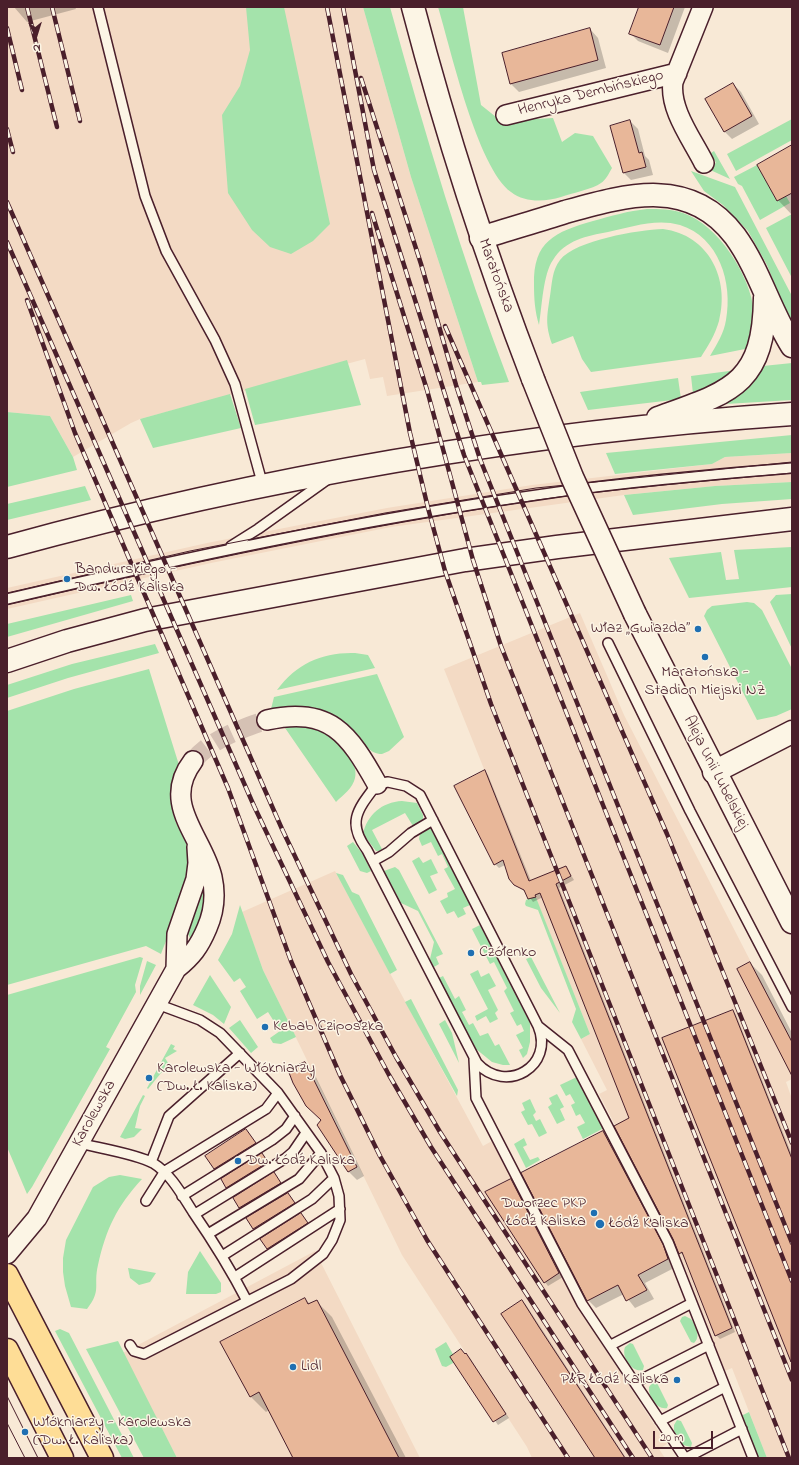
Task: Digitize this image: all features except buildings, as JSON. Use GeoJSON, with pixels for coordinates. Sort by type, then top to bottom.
{"type":"FeatureCollection","features":[{"type":"Feature","properties":{"kind":"main road","name":"Maratońska"},"geometry":{"type":"LineString","coordinates":[[413,7],[432,78],[481,238],[533,379],[569,470],[599,537]]}},
{"type":"Feature","properties":{"kind":"main road"},"geometry":{"type":"LineString","coordinates":[[481,238],[580,208],[624,197],[643,194],[677,197],[706,209],[734,236],[755,271],[766,297],[792,346]]}},
{"type":"Feature","properties":{"kind":"main road"},"geometry":{"type":"LineString","coordinates":[[624,429],[708,400],[724,393],[733,385],[756,358],[764,328],[766,297]]}},
{"type":"Feature","properties":{"kind":"main road"},"geometry":{"type":"LineString","coordinates":[[7,547],[101,521],[263,486],[460,451],[624,429],[792,414]]}},
{"type":"Feature","properties":{"kind":"main road"},"geometry":{"type":"LineString","coordinates":[[7,661],[67,641],[127,624],[335,583],[480,558],[792,519]]}},
{"type":"Feature","properties":{"kind":"main road"},"geometry":{"type":"LineString","coordinates":[[765,522],[792,525]]}},
{"type":"Feature","properties":{"kind":"main road","name":"Aleja Unii Lubelskiej"},"geometry":{"type":"LineString","coordinates":[[599,537],[635,614],[714,772],[792,922]]}},
{"type":"Feature","properties":{"kind":"main road"},"geometry":{"type":"LineString","coordinates":[[714,772],[792,732]]}},
{"type":"Feature","properties":{"kind":"main road"},"geometry":{"type":"LineString","coordinates":[[7,1275],[102,1458]]}},
{"type":"Feature","properties":{"kind":"main road"},"geometry":{"type":"LineString","coordinates":[[7,1350],[62,1458]]}},
{"type":"Feature","properties":{"kind":"street"},"geometry":{"type":"LineString","coordinates":[[703,7],[677,73],[671,93],[676,110],[704,163]]}},
{"type":"Feature","properties":{"kind":"street","name":"Henryka Dembińskiego"},"geometry":{"type":"LineString","coordinates":[[506,115],[677,73]]}},
{"type":"Feature","properties":{"kind":"street"},"geometry":{"type":"LineString","coordinates":[[267,720],[280,717],[306,716],[319,719],[330,724],[338,729],[353,745],[377,784]]}},
{"type":"Feature","properties":{"kind":"street","name":"Karolewska"},"geometry":{"type":"LineString","coordinates":[[7,1254],[37,1218],[176,969],[199,947],[208,926],[215,900],[212,876],[185,817],[182,802],[181,786],[184,776],[194,761]]}},
{"type":"Feature","properties":{"kind":"street","name":"Karolewska"},"geometry":{"type":"LineString","coordinates":[[176,969],[175,954],[178,934],[196,879],[198,863],[196,842]]}},
{"type":"Feature","properties":{"kind":"lane"},"geometry":{"type":"LineString","coordinates":[[98,7],[145,196],[166,251],[215,340],[235,384],[263,486]]}},
{"type":"Feature","properties":{"kind":"lane"},"geometry":{"type":"LineString","coordinates":[[7,599],[226,549],[414,514],[538,494],[792,468]]}},
{"type":"Feature","properties":{"kind":"lane"},"geometry":{"type":"LineString","coordinates":[[226,549],[258,529],[337,473]]}},
{"type":"Feature","properties":{"kind":"lane"},"geometry":{"type":"LineString","coordinates":[[608,643],[690,811],[792,1007]]}},
{"type":"Feature","properties":{"kind":"lane"},"geometry":{"type":"LineString","coordinates":[[398,783],[414,790],[420,795],[432,820],[538,1026],[542,1040],[540,1053],[533,1064],[521,1074],[511,1077],[497,1076],[483,1069],[474,1059],[373,861],[358,838],[356,821],[362,803],[377,784],[398,783]]}},
{"type":"Feature","properties":{"kind":"lane"},"geometry":{"type":"LineString","coordinates":[[373,861],[389,852],[410,833],[432,820]]}},
{"type":"Feature","properties":{"kind":"lane"},"geometry":{"type":"LineString","coordinates":[[130,1345],[134,1351],[144,1354],[291,1279],[323,1254],[337,1230],[340,1220],[339,1196],[334,1178],[321,1153],[306,1133],[296,1116],[278,1093],[220,1033],[200,1020],[157,1004]]}},
{"type":"Feature","properties":{"kind":"lane"},"geometry":{"type":"LineString","coordinates":[[538,1026],[568,1050],[668,1242],[753,1458]]}},
{"type":"Feature","properties":{"kind":"lane"},"geometry":{"type":"LineString","coordinates":[[151,1162],[169,1116],[240,1053]]}},
{"type":"Feature","properties":{"kind":"lane"},"geometry":{"type":"LineString","coordinates":[[474,1059],[476,1098],[582,1304],[636,1382],[685,1458],[742,1429]]}},
{"type":"Feature","properties":{"kind":"lane"},"geometry":{"type":"LineString","coordinates":[[146,1201],[165,1171],[266,1109],[278,1093]]}},
{"type":"Feature","properties":{"kind":"lane"},"geometry":{"type":"LineString","coordinates":[[182,1196],[272,1140],[286,1129],[296,1116]]}},
{"type":"Feature","properties":{"kind":"lane"},"geometry":{"type":"LineString","coordinates":[[195,1214],[286,1158],[293,1152],[306,1133]]}},
{"type":"Feature","properties":{"kind":"lane"},"geometry":{"type":"LineString","coordinates":[[80,1143],[151,1162],[165,1171],[222,1256],[247,1301]]}},
{"type":"Feature","properties":{"kind":"lane"},"geometry":{"type":"LineString","coordinates":[[208,1234],[299,1179],[321,1153]]}},
{"type":"Feature","properties":{"kind":"lane"},"geometry":{"type":"LineString","coordinates":[[222,1256],[312,1199],[334,1178]]}},
{"type":"Feature","properties":{"kind":"lane"},"geometry":{"type":"LineString","coordinates":[[234,1277],[340,1209]]}},
{"type":"Feature","properties":{"kind":"lane"},"geometry":{"type":"LineString","coordinates":[[611,1345],[692,1303]]}},
{"type":"Feature","properties":{"kind":"lane"},"geometry":{"type":"LineString","coordinates":[[636,1382],[708,1345]]}},
{"type":"Feature","properties":{"kind":"lane"},"geometry":{"type":"LineString","coordinates":[[660,1421],[725,1387]]}},
{"type":"Feature","properties":{"kind":"shaded area"},"geometry":{"type":"Polygon","coordinates":[[[7,7],[363,7],[411,177],[478,382],[387,396],[383,377],[370,379],[365,359],[140,419],[73,457],[50,416],[7,412],[7,7]]]}},
{"type":"Feature","properties":{"kind":"shaded area"},"geometry":{"type":"Polygon","coordinates":[[[792,453],[792,482],[715,486],[624,495],[391,527],[211,563],[7,609],[7,588],[207,543],[387,508],[532,485],[712,464],[725,457],[792,453]]]}},
{"type":"Feature","properties":{"kind":"shaded area"},"geometry":{"type":"Polygon","coordinates":[[[580,613],[624,715],[792,1042],[792,1079],[786,1082],[792,1099],[792,1458],[767,1458],[732,1368],[725,1371],[672,1235],[599,1094],[607,1090],[581,1039],[590,1034],[444,669],[580,613]]]}},
{"type":"Feature","properties":{"kind":"shaded area"},"geometry":{"type":"Polygon","coordinates":[[[335,871],[483,1146],[492,1141],[584,1317],[667,1444],[659,1449],[665,1458],[532,1458],[527,1447],[402,1255],[263,970],[242,912],[335,871]]]}},
{"type":"Feature","properties":{"kind":"shaded area"},"geometry":{"type":"Polygon","coordinates":[[[315,1251],[420,1458],[177,1458],[123,1353],[315,1251]]]}},
{"type":"Feature","properties":{"kind":"green space"},"geometry":{"type":"Polygon","coordinates":[[[246,7],[284,7],[330,224],[313,241],[291,254],[270,247],[252,230],[228,193],[222,115],[240,86],[250,50],[246,7]]]}},
{"type":"Feature","properties":{"kind":"green space"},"geometry":{"type":"Polygon","coordinates":[[[363,7],[390,7],[445,196],[509,382],[482,385],[481,382],[478,382],[411,177],[363,7]]]}},
{"type":"Feature","properties":{"kind":"green space"},"geometry":{"type":"Polygon","coordinates":[[[438,7],[463,7],[481,105],[501,121],[553,118],[562,142],[575,133],[593,136],[612,168],[603,182],[588,189],[542,201],[522,198],[511,192],[499,179],[487,159],[476,134],[438,7]]]}},
{"type":"Feature","properties":{"kind":"green space"},"geometry":{"type":"Polygon","coordinates":[[[792,119],[792,140],[736,171],[727,154],[792,119]]]}},
{"type":"Feature","properties":{"kind":"green space"},"geometry":{"type":"Polygon","coordinates":[[[714,151],[730,179],[706,168],[716,163],[711,153],[714,151]]]}},
{"type":"Feature","properties":{"kind":"green space"},"geometry":{"type":"Polygon","coordinates":[[[757,165],[777,201],[786,196],[790,203],[760,220],[742,186],[738,184],[734,177],[757,165]]]}},
{"type":"Feature","properties":{"kind":"green space"},"geometry":{"type":"Polygon","coordinates":[[[691,171],[735,187],[792,296],[792,327],[767,265],[748,231],[723,205],[704,191],[691,171]]]}},
{"type":"Feature","properties":{"kind":"green space"},"geometry":{"type":"Polygon","coordinates":[[[647,209],[674,211],[696,219],[709,228],[730,253],[746,283],[754,311],[750,348],[710,356],[722,334],[728,306],[725,277],[720,263],[714,251],[705,240],[693,231],[680,225],[662,222],[644,224],[585,237],[570,243],[558,253],[547,274],[543,291],[539,325],[534,285],[537,258],[542,248],[557,234],[568,229],[620,214],[647,209]]]}},
{"type":"Feature","properties":{"kind":"green space"},"geometry":{"type":"Polygon","coordinates":[[[792,214],[792,278],[766,228],[792,214]]]}},
{"type":"Feature","properties":{"kind":"green space"},"geometry":{"type":"Polygon","coordinates":[[[663,229],[679,233],[693,240],[704,250],[718,275],[722,305],[719,321],[709,344],[701,357],[591,372],[582,359],[573,336],[552,344],[547,315],[553,277],[557,264],[568,253],[579,247],[608,237],[639,231],[663,229]]]}},
{"type":"Feature","properties":{"kind":"green space"},"geometry":{"type":"Polygon","coordinates":[[[347,360],[361,405],[255,425],[245,389],[347,360]]]}},
{"type":"Feature","properties":{"kind":"green space"},"geometry":{"type":"Polygon","coordinates":[[[792,363],[792,400],[726,404],[747,389],[763,366],[792,363]]]}},
{"type":"Feature","properties":{"kind":"green space"},"geometry":{"type":"Polygon","coordinates":[[[737,370],[726,379],[693,394],[691,376],[737,370]]]}},
{"type":"Feature","properties":{"kind":"green space"},"geometry":{"type":"Polygon","coordinates":[[[678,378],[681,399],[588,410],[580,392],[678,378]]]}},
{"type":"Feature","properties":{"kind":"green space"},"geometry":{"type":"Polygon","coordinates":[[[230,394],[241,428],[153,448],[140,419],[230,394]]]}},
{"type":"Feature","properties":{"kind":"green space"},"geometry":{"type":"Polygon","coordinates":[[[7,412],[50,416],[73,457],[77,470],[7,487],[7,412]]]}},
{"type":"Feature","properties":{"kind":"green space"},"geometry":{"type":"Polygon","coordinates":[[[792,435],[792,453],[725,457],[712,464],[615,474],[606,453],[792,435]]]}},
{"type":"Feature","properties":{"kind":"green space"},"geometry":{"type":"Polygon","coordinates":[[[792,482],[792,499],[722,504],[633,515],[624,495],[715,486],[792,482]]]}},
{"type":"Feature","properties":{"kind":"green space"},"geometry":{"type":"Polygon","coordinates":[[[85,486],[91,500],[7,520],[7,504],[85,486]]]}},
{"type":"Feature","properties":{"kind":"green space"},"geometry":{"type":"Polygon","coordinates":[[[792,547],[792,587],[689,598],[669,558],[721,552],[726,580],[739,579],[734,550],[792,547]]]}},
{"type":"Feature","properties":{"kind":"green space"},"geometry":{"type":"Polygon","coordinates":[[[792,594],[792,649],[770,602],[776,595],[792,594]]]}},
{"type":"Feature","properties":{"kind":"green space"},"geometry":{"type":"Polygon","coordinates":[[[131,595],[133,601],[7,637],[7,624],[131,595]]]}},
{"type":"Feature","properties":{"kind":"green space"},"geometry":{"type":"Polygon","coordinates":[[[747,602],[754,603],[762,610],[792,669],[792,709],[776,716],[757,720],[704,616],[707,610],[712,606],[747,602]]]}},
{"type":"Feature","properties":{"kind":"green space"},"geometry":{"type":"Polygon","coordinates":[[[155,644],[159,653],[68,678],[7,698],[7,685],[72,664],[155,644]]]}},
{"type":"Feature","properties":{"kind":"green space"},"geometry":{"type":"Polygon","coordinates":[[[355,653],[368,655],[375,668],[277,690],[293,673],[312,661],[332,655],[355,653]]]}},
{"type":"Feature","properties":{"kind":"green space"},"geometry":{"type":"Polygon","coordinates":[[[149,669],[179,765],[174,787],[173,810],[177,825],[189,849],[191,863],[186,889],[161,954],[146,946],[7,985],[7,711],[74,689],[149,669]]]}},
{"type":"Feature","properties":{"kind":"green space"},"geometry":{"type":"Polygon","coordinates":[[[377,674],[404,737],[389,751],[382,754],[378,754],[371,750],[350,727],[330,714],[307,708],[283,707],[271,709],[274,697],[377,674]]]}},
{"type":"Feature","properties":{"kind":"green space"},"geometry":{"type":"Polygon","coordinates":[[[283,725],[303,726],[320,731],[335,740],[349,756],[355,769],[354,782],[345,794],[336,802],[283,725]]]}},
{"type":"Feature","properties":{"kind":"green space"},"geometry":{"type":"Polygon","coordinates":[[[402,801],[417,803],[423,815],[423,819],[413,826],[405,813],[372,830],[382,849],[380,851],[376,851],[363,834],[368,821],[376,811],[382,807],[402,801]]]}},
{"type":"Feature","properties":{"kind":"green space"},"geometry":{"type":"Polygon","coordinates":[[[430,827],[470,905],[463,908],[466,914],[458,918],[454,911],[447,914],[440,901],[448,897],[447,893],[455,889],[444,869],[448,867],[442,854],[438,856],[431,842],[422,846],[419,839],[420,833],[430,827]]]}},
{"type":"Feature","properties":{"kind":"green space"},"geometry":{"type":"Polygon","coordinates":[[[353,842],[362,853],[371,871],[367,873],[360,871],[347,846],[353,842]]]}},
{"type":"Feature","properties":{"kind":"green space"},"geometry":{"type":"Polygon","coordinates":[[[419,857],[423,863],[431,859],[438,873],[430,876],[437,890],[429,894],[412,861],[419,857]]]}},
{"type":"Feature","properties":{"kind":"green space"},"geometry":{"type":"Polygon","coordinates":[[[395,867],[399,870],[443,954],[436,957],[439,964],[434,967],[430,959],[434,942],[418,911],[401,903],[384,871],[395,867]]]}},
{"type":"Feature","properties":{"kind":"green space"},"geometry":{"type":"Polygon","coordinates":[[[336,873],[343,875],[352,892],[359,895],[397,970],[390,974],[336,873]]]}},
{"type":"Feature","properties":{"kind":"green space"},"geometry":{"type":"Polygon","coordinates":[[[204,882],[204,905],[191,940],[187,932],[204,882]]]}},
{"type":"Feature","properties":{"kind":"green space"},"geometry":{"type":"Polygon","coordinates":[[[535,895],[590,1034],[581,1039],[572,1022],[576,1009],[538,910],[526,906],[525,904],[526,900],[535,895]]]}},
{"type":"Feature","properties":{"kind":"green space"},"geometry":{"type":"Polygon","coordinates":[[[240,905],[263,970],[296,1037],[281,1044],[273,1043],[270,1038],[280,1031],[268,1012],[257,1019],[240,991],[246,987],[240,978],[234,982],[218,960],[232,934],[240,905]]]}},
{"type":"Feature","properties":{"kind":"green space"},"geometry":{"type":"Polygon","coordinates":[[[480,925],[530,1023],[530,1042],[527,1054],[523,1058],[519,1050],[523,1048],[516,1035],[524,1031],[521,1024],[517,1026],[510,1013],[514,1011],[504,991],[507,988],[494,962],[490,964],[472,929],[480,925]]]}},
{"type":"Feature","properties":{"kind":"green space"},"geometry":{"type":"Polygon","coordinates":[[[140,957],[143,958],[135,985],[136,992],[106,1047],[110,1049],[27,1194],[7,1147],[7,995],[140,957]]]}},
{"type":"Feature","properties":{"kind":"green space"},"geometry":{"type":"Polygon","coordinates":[[[531,957],[560,1013],[541,988],[526,959],[531,957]]]}},
{"type":"Feature","properties":{"kind":"green space"},"geometry":{"type":"Polygon","coordinates":[[[147,961],[156,965],[140,995],[140,986],[147,961]]]}},
{"type":"Feature","properties":{"kind":"green space"},"geometry":{"type":"Polygon","coordinates":[[[478,970],[481,977],[489,973],[496,986],[488,990],[498,1010],[495,1013],[498,1019],[490,1023],[486,1016],[477,1021],[475,1016],[488,1009],[470,974],[478,970]]]}},
{"type":"Feature","properties":{"kind":"green space"},"geometry":{"type":"Polygon","coordinates":[[[210,975],[231,1007],[224,1024],[213,1015],[193,1005],[210,975]]]}},
{"type":"Feature","properties":{"kind":"green space"},"geometry":{"type":"Polygon","coordinates":[[[443,976],[455,999],[459,996],[466,1010],[462,1012],[469,1025],[473,1023],[480,1036],[488,1033],[495,1046],[499,1044],[510,1065],[492,1062],[476,1049],[439,978],[443,976]]]}},
{"type":"Feature","properties":{"kind":"green space"},"geometry":{"type":"Polygon","coordinates":[[[411,999],[458,1090],[457,1096],[405,1002],[411,999]]]}},
{"type":"Feature","properties":{"kind":"green space"},"geometry":{"type":"Polygon","coordinates":[[[240,1020],[258,1047],[251,1053],[229,1028],[240,1020]]]}},
{"type":"Feature","properties":{"kind":"green space"},"geometry":{"type":"Polygon","coordinates":[[[445,1020],[452,1033],[459,1063],[439,1024],[445,1020]]]}},
{"type":"Feature","properties":{"kind":"green space"},"geometry":{"type":"Polygon","coordinates":[[[171,1044],[175,1046],[173,1049],[177,1051],[165,1058],[170,1066],[161,1073],[148,1089],[147,1088],[171,1044]]]}},
{"type":"Feature","properties":{"kind":"green space"},"geometry":{"type":"Polygon","coordinates":[[[577,1077],[604,1128],[583,1139],[577,1127],[585,1123],[580,1114],[576,1116],[571,1105],[575,1103],[570,1094],[566,1096],[560,1085],[577,1077]]]}},
{"type":"Feature","properties":{"kind":"green space"},"geometry":{"type":"Polygon","coordinates":[[[557,1094],[564,1107],[560,1109],[565,1120],[557,1124],[548,1107],[552,1104],[549,1098],[557,1094]]]}},
{"type":"Feature","properties":{"kind":"green space"},"geometry":{"type":"Polygon","coordinates":[[[143,1095],[145,1096],[140,1106],[135,1128],[142,1129],[134,1137],[125,1139],[120,1137],[143,1095]]]}},
{"type":"Feature","properties":{"kind":"green space"},"geometry":{"type":"Polygon","coordinates":[[[530,1099],[536,1112],[533,1115],[536,1121],[540,1119],[547,1133],[539,1137],[532,1124],[528,1125],[521,1112],[525,1110],[522,1103],[530,1099]]]}},
{"type":"Feature","properties":{"kind":"green space"},"geometry":{"type":"Polygon","coordinates":[[[524,1138],[527,1145],[523,1147],[530,1160],[538,1157],[540,1160],[526,1168],[514,1144],[524,1138]]]}},
{"type":"Feature","properties":{"kind":"green space"},"geometry":{"type":"Polygon","coordinates":[[[120,1175],[142,1179],[119,1209],[109,1229],[98,1265],[96,1292],[92,1303],[87,1309],[71,1307],[63,1272],[63,1258],[66,1240],[93,1187],[109,1177],[120,1175]]]}},
{"type":"Feature","properties":{"kind":"green space"},"geometry":{"type":"Polygon","coordinates":[[[200,1251],[221,1283],[221,1292],[216,1294],[186,1294],[188,1272],[200,1251]]]}},
{"type":"Feature","properties":{"kind":"green space"},"geometry":{"type":"Polygon","coordinates":[[[128,1268],[156,1273],[150,1282],[139,1285],[130,1278],[128,1268]]]}},
{"type":"Feature","properties":{"kind":"green space"},"geometry":{"type":"Polygon","coordinates":[[[685,1316],[691,1319],[696,1328],[697,1338],[694,1343],[691,1342],[680,1321],[682,1317],[685,1316]]]}},
{"type":"Feature","properties":{"kind":"green space"},"geometry":{"type":"Polygon","coordinates":[[[60,1329],[69,1333],[134,1458],[122,1458],[55,1331],[60,1329]]]}},
{"type":"Feature","properties":{"kind":"green space"},"geometry":{"type":"Polygon","coordinates":[[[118,1341],[177,1458],[144,1458],[86,1349],[118,1341]]]}},
{"type":"Feature","properties":{"kind":"green space"},"geometry":{"type":"Polygon","coordinates":[[[446,1342],[454,1356],[453,1363],[446,1367],[442,1366],[435,1349],[446,1342]]]}},
{"type":"Feature","properties":{"kind":"green space"},"geometry":{"type":"Polygon","coordinates":[[[630,1343],[633,1344],[644,1366],[643,1370],[631,1367],[626,1359],[624,1351],[625,1347],[630,1343]]]}},
{"type":"Feature","properties":{"kind":"green space"},"geometry":{"type":"Polygon","coordinates":[[[653,1382],[657,1383],[668,1405],[667,1408],[660,1407],[652,1399],[649,1387],[653,1382]]]}},
{"type":"Feature","properties":{"kind":"green space"},"geometry":{"type":"Polygon","coordinates":[[[749,1412],[767,1458],[758,1458],[741,1416],[749,1412]]]}},
{"type":"Feature","properties":{"kind":"green space"},"geometry":{"type":"Polygon","coordinates":[[[677,1420],[681,1421],[692,1443],[691,1447],[683,1445],[674,1431],[674,1425],[677,1420]]]}},
{"type":"Feature","properties":{"kind":"tunnel"},"geometry":{"type":"LineString","coordinates":[[193,761],[200,753],[217,741],[237,731],[267,720]]}},
{"type":"Feature","properties":{"kind":"tram line"},"geometry":{"type":"LineString","coordinates":[[7,593],[190,551],[385,513],[536,488],[792,462]]}},
{"type":"Feature","properties":{"kind":"tram line"},"geometry":{"type":"LineString","coordinates":[[7,605],[271,547],[404,522],[537,500],[600,492],[792,473]]}},
{"type":"Feature","properties":{"kind":"tram line"},"geometry":{"type":"LineString","coordinates":[[7,1396],[38,1458]]}},
{"type":"Feature","properties":{"kind":"tram line"},"geometry":{"type":"LineString","coordinates":[[7,1423],[25,1458]]}},
{"type":"Feature","properties":{"kind":"railway"},"geometry":{"type":"LineString","coordinates":[[27,7],[57,127]]}},
{"type":"Feature","properties":{"kind":"railway"},"geometry":{"type":"LineString","coordinates":[[52,7],[80,121]]}},
{"type":"Feature","properties":{"kind":"railway"},"geometry":{"type":"LineString","coordinates":[[327,7],[410,433],[445,571],[491,704],[789,1458]]}},
{"type":"Feature","properties":{"kind":"railway"},"geometry":{"type":"LineString","coordinates":[[343,7],[374,170],[464,455],[792,1281]]}},
{"type":"Feature","properties":{"kind":"railway"},"geometry":{"type":"LineString","coordinates":[[7,28],[22,90]]}},
{"type":"Feature","properties":{"kind":"railway"},"geometry":{"type":"LineString","coordinates":[[361,78],[421,264],[456,385],[480,459],[792,1243]]}},
{"type":"Feature","properties":{"kind":"railway"},"geometry":{"type":"LineString","coordinates":[[7,129],[13,152]]}},
{"type":"Feature","properties":{"kind":"railway"},"geometry":{"type":"LineString","coordinates":[[7,202],[282,829],[351,974],[396,1057],[440,1132],[652,1458]]}},
{"type":"Feature","properties":{"kind":"railway"},"geometry":{"type":"LineString","coordinates":[[372,213],[427,390],[473,560],[501,646],[792,1380]]}},
{"type":"Feature","properties":{"kind":"railway"},"geometry":{"type":"LineString","coordinates":[[7,242],[254,806],[328,962],[389,1075],[431,1147],[633,1458]]}},
{"type":"Feature","properties":{"kind":"railway"},"geometry":{"type":"LineString","coordinates":[[27,300],[75,433],[228,788],[291,961],[340,1075],[380,1156],[427,1240],[568,1458]]}},
{"type":"Feature","properties":{"kind":"railway"},"geometry":{"type":"LineString","coordinates":[[445,326],[667,834],[792,1143]]}},
{"type":"Feature","properties":{"kind":"place","name":"Bandurskiego - Dw. Łódź Kaliska"},"geometry":{"type":"Point","coordinates":[67,579]}},
{"type":"Feature","properties":{"kind":"place","name":"Właz „Gwiazda”"},"geometry":{"type":"Point","coordinates":[698,629]}},
{"type":"Feature","properties":{"kind":"place","name":"Maratońska - Stadion Miejski NŻ"},"geometry":{"type":"Point","coordinates":[705,657]}},
{"type":"Feature","properties":{"kind":"place","name":"Czółenko"},"geometry":{"type":"Point","coordinates":[471,953]}},
{"type":"Feature","properties":{"kind":"place","name":"Kebab Cziposzka"},"geometry":{"type":"Point","coordinates":[265,1027]}},
{"type":"Feature","properties":{"kind":"place","name":"Karolewska - Włókniarzy (Dw. Ł. Kaliska)"},"geometry":{"type":"Point","coordinates":[149,1078]}},
{"type":"Feature","properties":{"kind":"place","name":"Dw. Łódź Kaliska"},"geometry":{"type":"Point","coordinates":[238,1161]}},
{"type":"Feature","properties":{"kind":"place","name":"Dworzec PKP Łódź Kaliska"},"geometry":{"type":"Point","coordinates":[594,1213]}},
{"type":"Feature","properties":{"kind":"place","name":"Łódź Kaliska"},"geometry":{"type":"Point","coordinates":[600,1224]}},
{"type":"Feature","properties":{"kind":"place","name":"Lidl"},"geometry":{"type":"Point","coordinates":[293,1367]}},
{"type":"Feature","properties":{"kind":"place","name":"P&R Łódź Kaliska"},"geometry":{"type":"Point","coordinates":[677,1380]}},
{"type":"Feature","properties":{"kind":"place","name":"Włókniarzy - Karolewska (Dw. Ł. Kaliska)"},"geometry":{"type":"Point","coordinates":[25,1432]}}]}
